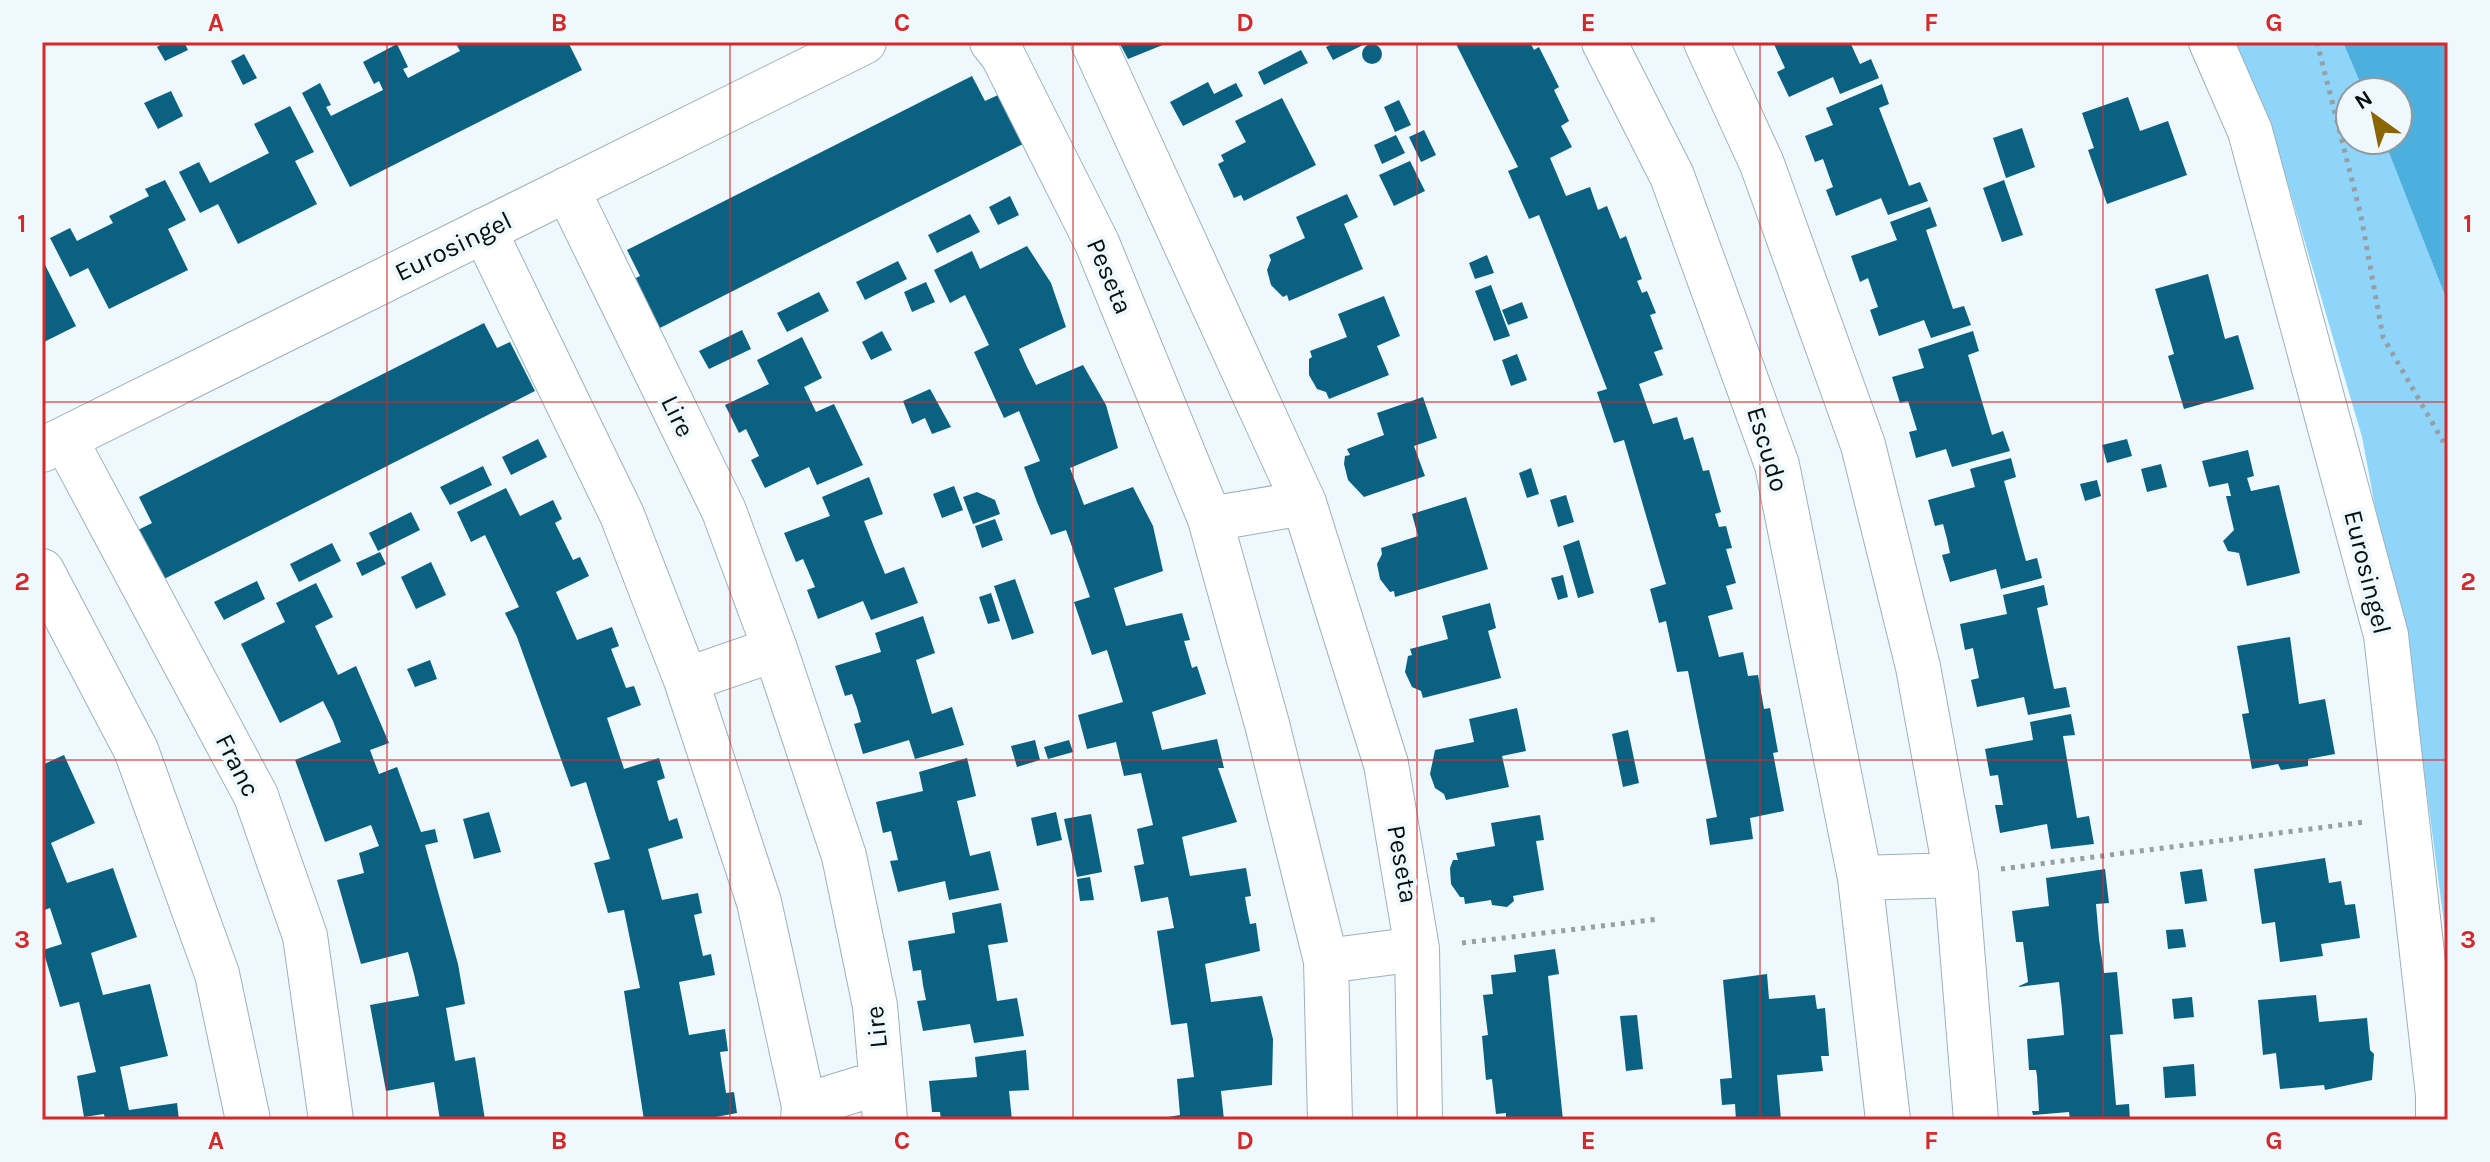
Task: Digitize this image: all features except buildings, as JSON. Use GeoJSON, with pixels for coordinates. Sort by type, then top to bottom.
{"type":"FeatureCollection","features":[{"type":"Feature","properties":{"kind":"street","name":"Eurosingel"},"geometry":{"type":"LineString","coordinates":[[53,444],[864,42]]}},
{"type":"Feature","properties":{"kind":"street","name":"Peseta"},"geometry":{"type":"LineString","coordinates":[[992,42],[1003,56],[1097,243],[1210,519],[1267,724],[1326,961],[1330,1120]]}},
{"type":"Feature","properties":{"kind":"street","name":"Peseta"},"geometry":{"type":"LineString","coordinates":[[1093,42],[1304,503],[1386,764],[1417,949],[1420,1120]]}},
{"type":"Feature","properties":{"kind":"street","name":"Escudo"},"geometry":{"type":"LineString","coordinates":[[1604,42],[1672,176],[1777,465],[1860,878],[1888,1120]]}},
{"type":"Feature","properties":{"kind":"street"},"geometry":{"type":"LineString","coordinates":[[1706,42],[1762,164],[1863,445],[1918,667],[1956,875],[1976,1120]]}},
{"type":"Feature","properties":{"kind":"street","name":"Eurosingel"},"geometry":{"type":"LineString","coordinates":[[2211,42],[2250,131],[2386,635],[2437,1079],[2438,1120]]}},
{"type":"Feature","properties":{"kind":"street","name":"Lire"},"geometry":{"type":"LineString","coordinates":[[484,230],[622,515],[686,680],[759,902],[804,1113],[883,1101],[875,1006],[844,856],[775,649],[724,511],[567,189]]}},
{"type":"Feature","properties":{"kind":"street","name":"Franc"},"geometry":{"type":"LineString","coordinates":[[53,444],[256,796],[305,936],[331,1120]]}},
{"type":"Feature","properties":{"kind":"street"},"geometry":{"type":"LineString","coordinates":[[1210,519],[1304,503]]}},
{"type":"Feature","properties":{"kind":"street"},"geometry":{"type":"LineString","coordinates":[[42,571],[136,750],[217,974],[248,1120]]}},
{"type":"Feature","properties":{"kind":"street"},"geometry":{"type":"LineString","coordinates":[[686,680],[775,649]]}},
{"type":"Feature","properties":{"kind":"street"},"geometry":{"type":"LineString","coordinates":[[1860,878],[1956,875]]}},
{"type":"Feature","properties":{"kind":"street"},"geometry":{"type":"LineString","coordinates":[[1326,961],[1417,949]]}},
{"type":"Feature","properties":{"kind":"path"},"geometry":{"type":"LineString","coordinates":[[2317,42],[2361,216],[2383,337],[2448,450]]}},
{"type":"Feature","properties":{"kind":"path"},"geometry":{"type":"LineString","coordinates":[[1956,875],[2406,816]]}},
{"type":"Feature","properties":{"kind":"path"},"geometry":{"type":"LineString","coordinates":[[1417,949],[1659,919]]}},
{"type":"Feature","properties":{"kind":"shaded area"},"geometry":{"type":"Polygon","coordinates":[[[2235,42],[2343,42],[2357,76],[2334,76],[2334,156],[2390,156],[2448,303],[2448,954],[2423,762],[2362,437],[2280,157],[2235,42]]]}},
{"type":"Feature","properties":{"kind":"shaded area"},"geometry":{"type":"Polygon","coordinates":[[[2343,42],[2448,42],[2448,303],[2390,156],[2414,156],[2414,76],[2357,76],[2343,42]]]}}]}
